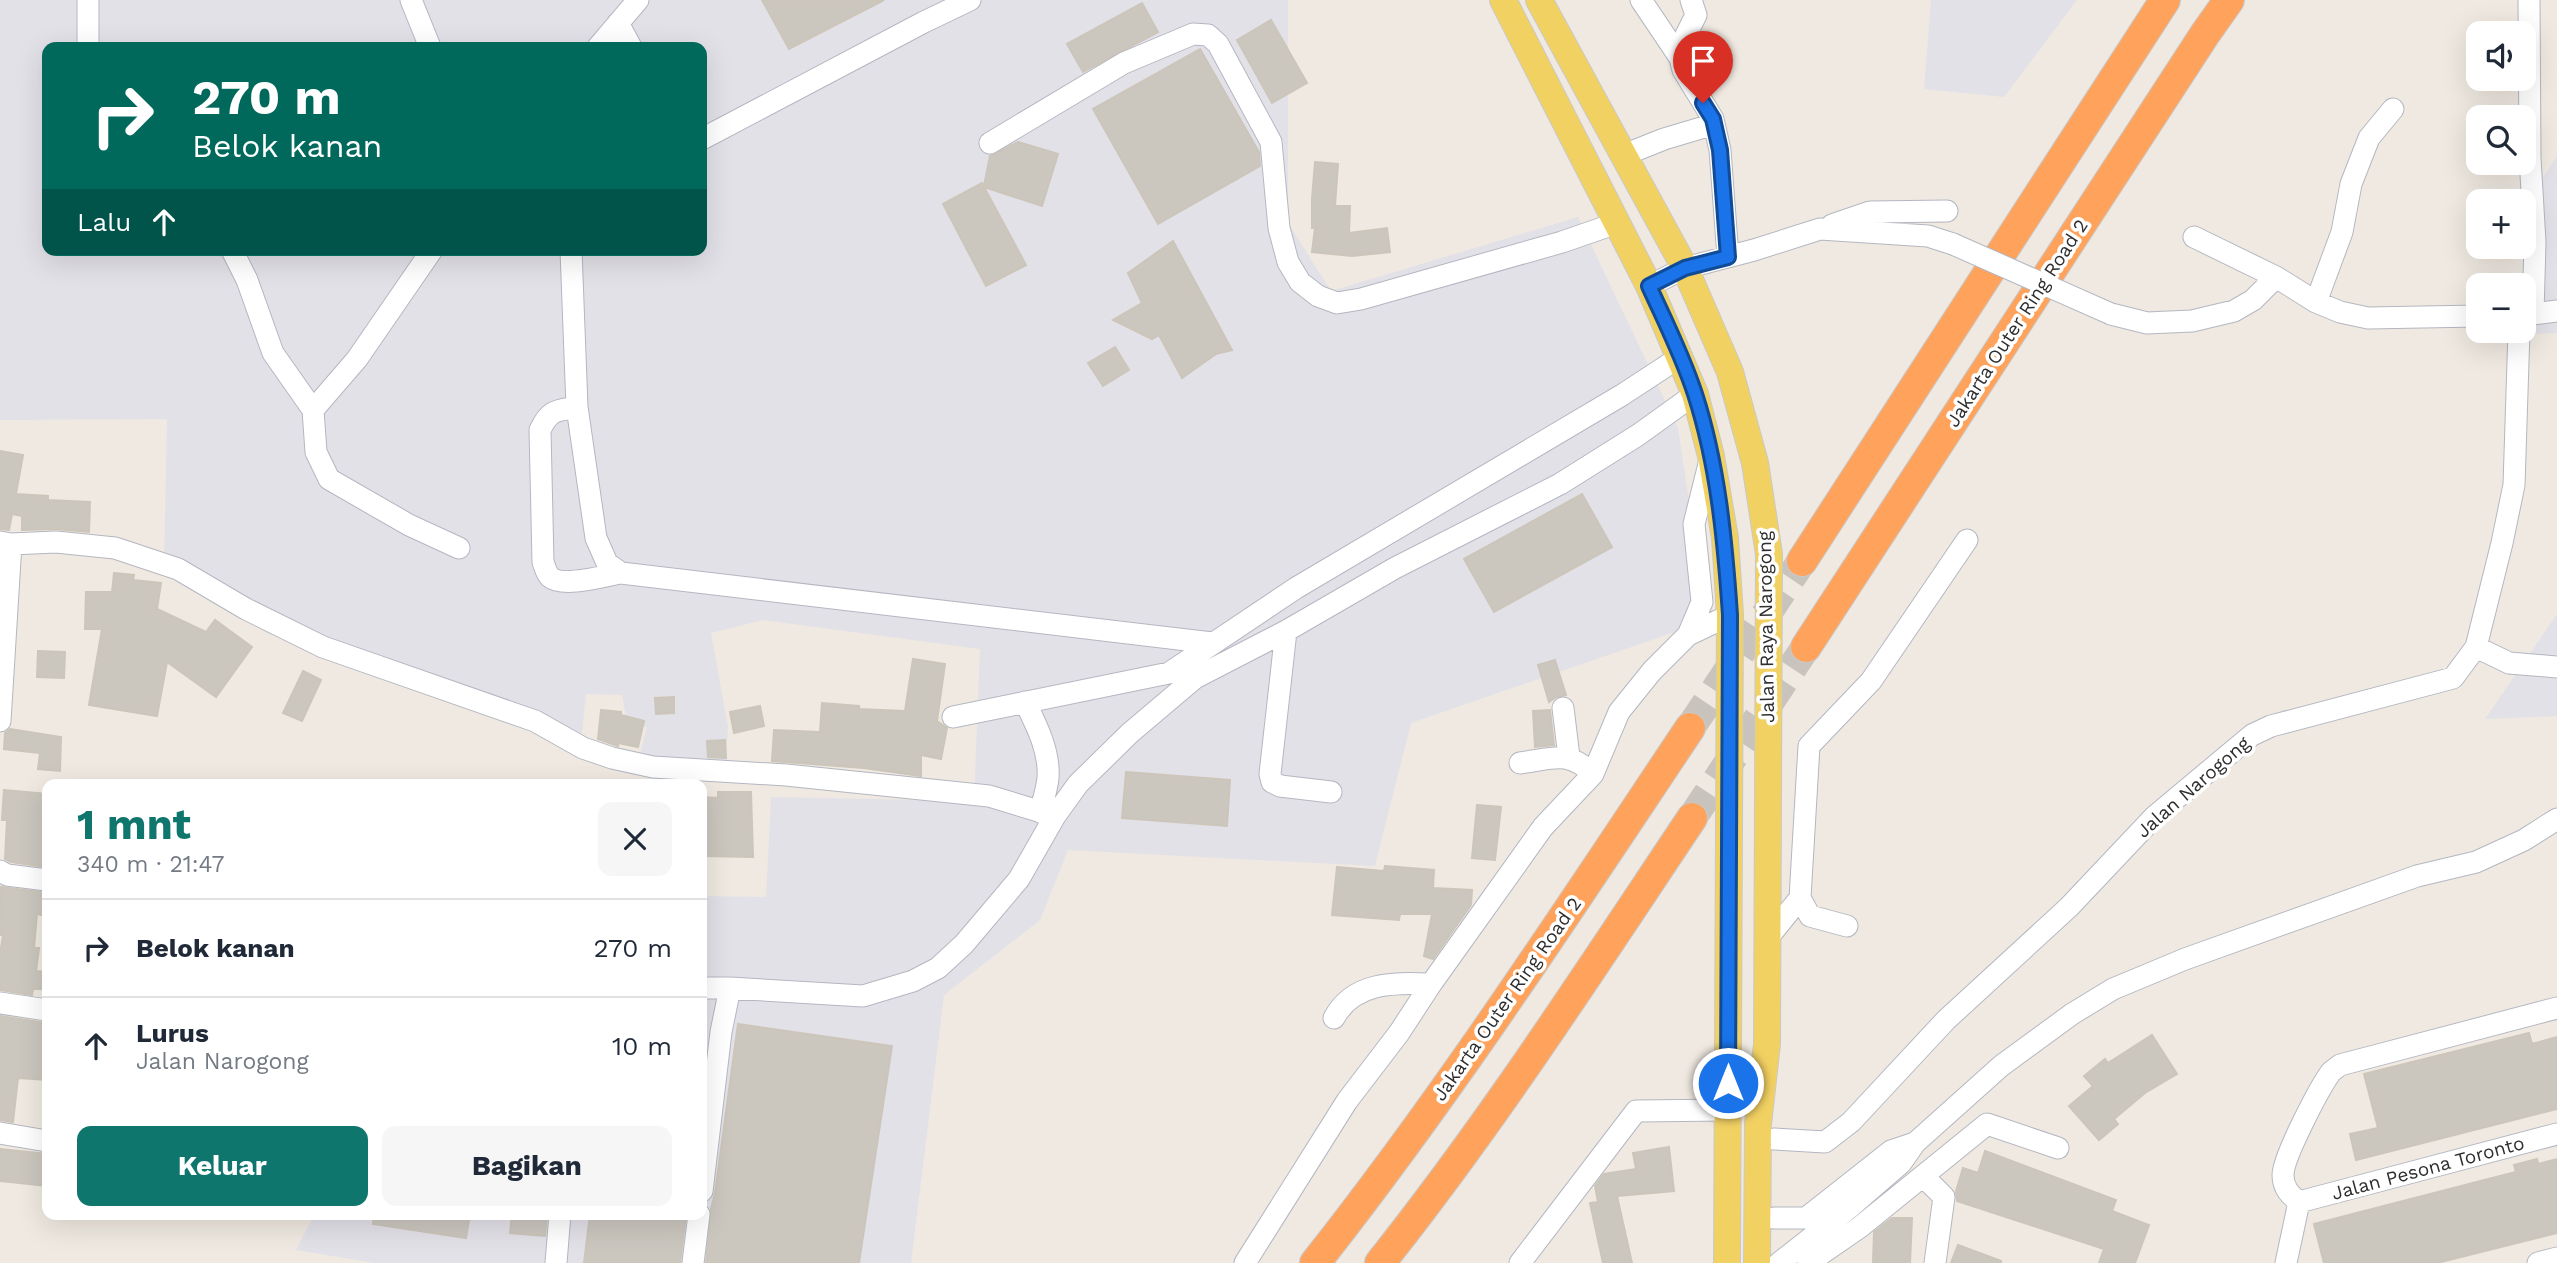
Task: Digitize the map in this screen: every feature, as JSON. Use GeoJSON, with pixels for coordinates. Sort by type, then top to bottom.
{"type":"FeatureCollection","features":[{"type":"Feature","properties":{"kind":"highway"},"geometry":{"type":"LineString","coordinates":[[1802,561],[2165,0]]}},
{"type":"Feature","properties":{"kind":"highway","name":"Jakarta Outer Ring Road 2"},"geometry":{"type":"LineString","coordinates":[[1806,647],[2229,0]]}},
{"type":"Feature","properties":{"kind":"highway","name":"Jakarta Outer Ring Road 2"},"geometry":{"type":"LineString","coordinates":[[1315,1263],[1382,1177],[1505,1005],[1690,728]]}},
{"type":"Feature","properties":{"kind":"highway"},"geometry":{"type":"LineString","coordinates":[[1380,1263],[1424,1208],[1548,1034],[1692,818]]}},
{"type":"Feature","properties":{"kind":"main road","name":"Jalan Raya Narogong"},"geometry":{"type":"LineString","coordinates":[[1503,0],[1649,286],[1695,394],[1711,456],[1725,538],[1730,615],[1727,1263]]}},
{"type":"Feature","properties":{"kind":"main road","name":"Jalan Raya Narogong"},"geometry":{"type":"LineString","coordinates":[[1539,0],[1685,268],[1730,372],[1755,463],[1769,554],[1767,1044],[1758,1124],[1757,1263]]}},
{"type":"Feature","properties":{"kind":"main road"},"geometry":{"type":"LineString","coordinates":[[1767,1044],[1774,1139],[1773,1263]]}},
{"type":"Feature","properties":{"kind":"street"},"geometry":{"type":"LineString","coordinates":[[88,0],[88,42]]}},
{"type":"Feature","properties":{"kind":"street"},"geometry":{"type":"LineString","coordinates":[[411,0],[428,42]]}},
{"type":"Feature","properties":{"kind":"street"},"geometry":{"type":"LineString","coordinates":[[602,42],[638,0]]}},
{"type":"Feature","properties":{"kind":"street"},"geometry":{"type":"LineString","coordinates":[[707,136],[970,0]]}},
{"type":"Feature","properties":{"kind":"street"},"geometry":{"type":"LineString","coordinates":[[1641,0],[1680,58],[1683,70],[1713,119],[1720,150],[1728,257]]}},
{"type":"Feature","properties":{"kind":"street"},"geometry":{"type":"LineString","coordinates":[[1680,58],[1686,35],[1696,15],[1691,0]]}},
{"type":"Feature","properties":{"kind":"street"},"geometry":{"type":"LineString","coordinates":[[2529,0],[2530,158],[2535,242],[2532,273]]}},
{"type":"Feature","properties":{"kind":"street"},"geometry":{"type":"LineString","coordinates":[[618,23],[628,42]]}},
{"type":"Feature","properties":{"kind":"street"},"geometry":{"type":"LineString","coordinates":[[990,144],[1124,63],[1193,34],[1209,35],[1218,44],[1271,142],[1279,228],[1288,262],[1300,282],[1318,296],[1337,303],[1361,299],[1562,242],[1617,223]]}},
{"type":"Feature","properties":{"kind":"street"},"geometry":{"type":"LineString","coordinates":[[2316,302],[2342,232],[2351,184],[2369,138],[2393,109]]}},
{"type":"Feature","properties":{"kind":"street"},"geometry":{"type":"LineString","coordinates":[[1624,155],[1713,122]]}},
{"type":"Feature","properties":{"kind":"street"},"geometry":{"type":"LineString","coordinates":[[1649,286],[1685,268],[1870,212],[1947,211]]}},
{"type":"Feature","properties":{"kind":"street"},"geometry":{"type":"LineString","coordinates":[[1820,229],[1928,236],[1954,244],[2111,314],[2147,323],[2192,320],[2234,311],[2253,300],[2276,277]]}},
{"type":"Feature","properties":{"kind":"street"},"geometry":{"type":"LineString","coordinates":[[2194,237],[2340,312],[2368,318],[2466,316]]}},
{"type":"Feature","properties":{"kind":"street"},"geometry":{"type":"LineString","coordinates":[[235,256],[247,280],[273,353],[313,410],[316,452],[329,479],[409,525],[459,548]]}},
{"type":"Feature","properties":{"kind":"street"},"geometry":{"type":"LineString","coordinates":[[313,410],[357,359],[428,256]]}},
{"type":"Feature","properties":{"kind":"street"},"geometry":{"type":"LineString","coordinates":[[571,256],[578,407],[596,538],[607,563],[621,573]]}},
{"type":"Feature","properties":{"kind":"street"},"geometry":{"type":"LineString","coordinates":[[2536,313],[2557,311]]}},
{"type":"Feature","properties":{"kind":"street","name":"Jalan Narogong"},"geometry":{"type":"LineString","coordinates":[[1774,1139],[1825,1142],[1851,1122],[1946,1020],[2069,907],[2155,816],[2252,735],[2272,726],[2453,678],[2476,647],[2514,485],[2519,343]]}},
{"type":"Feature","properties":{"kind":"street"},"geometry":{"type":"LineString","coordinates":[[953,717],[1169,673],[1296,588],[1622,395],[1680,357]]}},
{"type":"Feature","properties":{"kind":"street"},"geometry":{"type":"LineString","coordinates":[[1047,814],[1130,733],[1195,678],[1286,631],[1395,568],[1560,484],[1639,435],[1695,394]]}},
{"type":"Feature","properties":{"kind":"street"},"geometry":{"type":"LineString","coordinates":[[578,407],[553,411],[546,417],[540,430],[543,562],[548,575],[556,581],[581,581],[621,573],[1212,643]]}},
{"type":"Feature","properties":{"kind":"street"},"geometry":{"type":"LineString","coordinates":[[1688,635],[1702,602],[1694,524],[1711,456]]}},
{"type":"Feature","properties":{"kind":"street"},"geometry":{"type":"LineString","coordinates":[[1847,926],[1810,916],[1800,898],[1809,746],[1871,681],[1966,540]]}},
{"type":"Feature","properties":{"kind":"street"},"geometry":{"type":"LineString","coordinates":[[0,721],[5,543],[56,542],[115,548],[178,569],[246,609],[324,647],[535,721],[583,748],[651,776],[786,775],[989,796],[1047,814]]}},
{"type":"Feature","properties":{"kind":"street"},"geometry":{"type":"LineString","coordinates":[[1245,1263],[1347,1101],[1399,1032],[1430,984],[1543,828],[1593,774],[1619,712],[1652,671],[1688,635],[1730,615]]}},
{"type":"Feature","properties":{"kind":"street"},"geometry":{"type":"LineString","coordinates":[[1286,631],[1270,774],[1272,782],[1280,786],[1331,792]]}},
{"type":"Feature","properties":{"kind":"street"},"geometry":{"type":"LineString","coordinates":[[2476,647],[2509,663],[2557,667]]}},
{"type":"Feature","properties":{"kind":"street"},"geometry":{"type":"LineString","coordinates":[[707,988],[863,996],[913,981],[938,968],[964,944],[1019,879],[1047,814],[1046,755],[1036,723],[1025,702]]}},
{"type":"Feature","properties":{"kind":"street"},"geometry":{"type":"LineString","coordinates":[[1563,708],[1569,757]]}},
{"type":"Feature","properties":{"kind":"street"},"geometry":{"type":"LineString","coordinates":[[1520,763],[1569,757],[1579,761],[1593,774]]}},
{"type":"Feature","properties":{"kind":"street"},"geometry":{"type":"LineString","coordinates":[[1779,1263],[1849,1209],[1901,1163],[1915,1143],[2000,1066],[2072,1014],[2113,989],[2185,959],[2417,876],[2476,862],[2524,840],[2557,819]]}},
{"type":"Feature","properties":{"kind":"street"},"geometry":{"type":"LineString","coordinates":[[0,872],[42,879]]}},
{"type":"Feature","properties":{"kind":"street"},"geometry":{"type":"LineString","coordinates":[[1767,939],[1800,898]]}},
{"type":"Feature","properties":{"kind":"street"},"geometry":{"type":"LineString","coordinates":[[1334,1017],[1342,1004],[1371,987],[1430,984]]}},
{"type":"Feature","properties":{"kind":"street"},"geometry":{"type":"LineString","coordinates":[[707,1147],[720,1032],[730,988]]}},
{"type":"Feature","properties":{"kind":"street"},"geometry":{"type":"LineString","coordinates":[[0,1003],[42,1009]]}},
{"type":"Feature","properties":{"kind":"street"},"geometry":{"type":"LineString","coordinates":[[2286,1263],[2299,1202],[2288,1194],[2283,1176],[2287,1159],[2325,1080],[2340,1065],[2555,1004]]}},
{"type":"Feature","properties":{"kind":"street"},"geometry":{"type":"LineString","coordinates":[[1520,1263],[1636,1111],[1727,1110]]}},
{"type":"Feature","properties":{"kind":"street"},"geometry":{"type":"LineString","coordinates":[[1808,1263],[1860,1227],[1987,1124],[2058,1148]]}},
{"type":"Feature","properties":{"kind":"street"},"geometry":{"type":"LineString","coordinates":[[0,1133],[42,1139]]}},
{"type":"Feature","properties":{"kind":"street","name":"Jalan Pesona Toronto"},"geometry":{"type":"LineString","coordinates":[[2299,1202],[2557,1134]]}},
{"type":"Feature","properties":{"kind":"street"},"geometry":{"type":"LineString","coordinates":[[1774,1219],[1806,1218],[1891,1152],[1915,1143]]}},
{"type":"Feature","properties":{"kind":"street"},"geometry":{"type":"LineString","coordinates":[[1923,1176],[1944,1198],[1935,1263]]}},
{"type":"Feature","properties":{"kind":"street"},"geometry":{"type":"LineString","coordinates":[[556,1263],[560,1220]]}},
{"type":"Feature","properties":{"kind":"street"},"geometry":{"type":"LineString","coordinates":[[693,1263],[698,1220]]}},
{"type":"Feature","properties":{"kind":"street"},"geometry":{"type":"LineString","coordinates":[[2539,1263],[2557,1258]]}},
{"type":"Feature","properties":{"kind":"shaded area"},"geometry":{"type":"Polygon","coordinates":[[[0,0],[1288,0],[1288,223],[1331,291],[1578,217],[1678,428],[1707,621],[1411,723],[1375,866],[1068,850],[1040,920],[944,995],[911,1263],[375,1263],[296,1250],[311,1220],[707,1220],[707,896],[766,897],[771,797],[974,801],[980,649],[763,620],[711,633],[728,727],[726,770],[636,769],[647,727],[628,727],[622,695],[586,694],[582,733],[487,710],[267,633],[164,567],[167,419],[0,420],[0,0]]]}},
{"type":"Feature","properties":{"kind":"shaded area"},"geometry":{"type":"Polygon","coordinates":[[[1931,0],[2077,0],[2004,97],[1924,89],[1931,0]]]}},
{"type":"Feature","properties":{"kind":"shaded area"},"geometry":{"type":"Polygon","coordinates":[[[2557,156],[2557,333],[2536,334],[2536,273],[2529,273],[2528,259],[2536,259],[2535,189],[2557,156]]]}},
{"type":"Feature","properties":{"kind":"shaded area"},"geometry":{"type":"Polygon","coordinates":[[[2557,614],[2557,716],[2485,719],[2557,614]]]}},
{"type":"Feature","properties":{"kind":"building"},"geometry":{"type":"Polygon","coordinates":[[[762,0],[884,0],[789,49],[762,0]]]}},
{"type":"Feature","properties":{"kind":"building"},"geometry":{"type":"Polygon","coordinates":[[[1142,3],[1158,32],[1083,72],[1067,44],[1142,3]]]}},
{"type":"Feature","properties":{"kind":"building"},"geometry":{"type":"Polygon","coordinates":[[[1271,20],[1307,83],[1272,103],[1237,40],[1271,20]]]}},
{"type":"Feature","properties":{"kind":"building"},"geometry":{"type":"Polygon","coordinates":[[[1200,49],[1259,152],[1260,166],[1158,224],[1093,109],[1200,49]]]}},
{"type":"Feature","properties":{"kind":"building"},"geometry":{"type":"Polygon","coordinates":[[[1018,142],[1058,154],[1042,206],[984,187],[1026,265],[986,286],[943,204],[982,183],[984,186],[990,156],[1018,142]]]}},
{"type":"Feature","properties":{"kind":"building"},"geometry":{"type":"Polygon","coordinates":[[[1315,162],[1338,164],[1335,206],[1350,206],[1349,233],[1387,228],[1390,252],[1352,256],[1312,252],[1315,228],[1312,228],[1312,199],[1315,162]]]}},
{"type":"Feature","properties":{"kind":"building"},"geometry":{"type":"Polygon","coordinates":[[[1173,241],[1232,350],[1216,354],[1182,378],[1159,335],[1152,339],[1113,320],[1142,303],[1128,273],[1173,241]]]}},
{"type":"Feature","properties":{"kind":"building"},"geometry":{"type":"Polygon","coordinates":[[[1115,347],[1129,370],[1103,386],[1088,363],[1115,347]]]}},
{"type":"Feature","properties":{"kind":"building"},"geometry":{"type":"Polygon","coordinates":[[[0,451],[23,455],[16,494],[48,496],[48,500],[90,502],[89,532],[22,530],[22,516],[12,514],[9,530],[0,529],[0,451]]]}},
{"type":"Feature","properties":{"kind":"building"},"geometry":{"type":"Polygon","coordinates":[[[1582,494],[1612,547],[1494,612],[1464,559],[1582,494]]]}},
{"type":"Feature","properties":{"kind":"building"},"geometry":{"type":"Polygon","coordinates":[[[114,573],[134,575],[133,580],[161,583],[157,609],[206,632],[215,620],[252,647],[216,697],[167,662],[157,716],[89,705],[102,629],[85,629],[86,592],[112,592],[114,573]]]}},
{"type":"Feature","properties":{"kind":"building"},"geometry":{"type":"Polygon","coordinates":[[[38,651],[65,652],[64,678],[37,677],[38,651]]]}},
{"type":"Feature","properties":{"kind":"building"},"geometry":{"type":"Polygon","coordinates":[[[913,659],[945,664],[937,721],[947,728],[941,759],[921,755],[921,776],[864,768],[772,761],[774,730],[820,732],[822,703],[859,706],[859,709],[905,711],[913,659]]]}},
{"type":"Feature","properties":{"kind":"building"},"geometry":{"type":"Polygon","coordinates":[[[1555,660],[1566,695],[1549,702],[1538,665],[1555,660]]]}},
{"type":"Feature","properties":{"kind":"building"},"geometry":{"type":"Polygon","coordinates":[[[303,671],[321,680],[302,721],[283,713],[303,671]]]}},
{"type":"Feature","properties":{"kind":"building"},"geometry":{"type":"Polygon","coordinates":[[[674,697],[674,713],[656,714],[655,698],[674,697]]]}},
{"type":"Feature","properties":{"kind":"building"},"geometry":{"type":"Polygon","coordinates":[[[760,706],[764,726],[734,733],[730,712],[760,706]]]}},
{"type":"Feature","properties":{"kind":"building"},"geometry":{"type":"Polygon","coordinates":[[[601,710],[621,712],[621,715],[644,721],[638,747],[618,743],[618,746],[598,739],[601,710]]]}},
{"type":"Feature","properties":{"kind":"building"},"geometry":{"type":"Polygon","coordinates":[[[1550,710],[1554,745],[1535,747],[1533,711],[1550,710]]]}},
{"type":"Feature","properties":{"kind":"building"},"geometry":{"type":"Polygon","coordinates":[[[10,729],[61,737],[60,771],[38,769],[40,753],[4,749],[5,733],[10,729]]]}},
{"type":"Feature","properties":{"kind":"building"},"geometry":{"type":"Polygon","coordinates":[[[725,740],[726,758],[708,757],[707,741],[725,740]]]}},
{"type":"Feature","properties":{"kind":"building"},"geometry":{"type":"Polygon","coordinates":[[[1126,772],[1230,780],[1227,826],[1122,818],[1126,772]]]}},
{"type":"Feature","properties":{"kind":"building"},"geometry":{"type":"Polygon","coordinates":[[[4,790],[42,794],[42,866],[5,859],[7,820],[2,820],[4,790]]]}},
{"type":"Feature","properties":{"kind":"building"},"geometry":{"type":"Polygon","coordinates":[[[718,792],[751,792],[753,857],[707,856],[707,797],[718,798],[718,792]]]}},
{"type":"Feature","properties":{"kind":"building"},"geometry":{"type":"Polygon","coordinates":[[[1477,805],[1501,807],[1495,860],[1472,858],[1477,805]]]}},
{"type":"Feature","properties":{"kind":"building"},"geometry":{"type":"Polygon","coordinates":[[[1385,866],[1434,870],[1433,888],[1472,890],[1471,905],[1433,959],[1424,956],[1432,914],[1400,914],[1399,920],[1332,915],[1337,867],[1384,871],[1385,866]]]}},
{"type":"Feature","properties":{"kind":"building"},"geometry":{"type":"Polygon","coordinates":[[[1,887],[42,892],[42,915],[37,914],[34,948],[39,948],[36,971],[42,972],[42,989],[33,989],[32,995],[0,990],[3,935],[0,935],[1,887]]]}},
{"type":"Feature","properties":{"kind":"building"},"geometry":{"type":"Polygon","coordinates":[[[0,1016],[42,1022],[42,1080],[18,1078],[13,1122],[0,1120],[0,1016]]]}},
{"type":"Feature","properties":{"kind":"building"},"geometry":{"type":"Polygon","coordinates":[[[738,1024],[892,1046],[859,1263],[706,1263],[711,1209],[738,1024]]]}},
{"type":"Feature","properties":{"kind":"building"},"geometry":{"type":"Polygon","coordinates":[[[2529,1033],[2532,1044],[2557,1037],[2557,1109],[2356,1160],[2350,1134],[2378,1128],[2364,1074],[2529,1033]]]}},
{"type":"Feature","properties":{"kind":"building"},"geometry":{"type":"Polygon","coordinates":[[[2152,1035],[2177,1074],[2145,1093],[2114,1119],[2118,1124],[2099,1140],[2069,1106],[2093,1086],[2084,1076],[2105,1059],[2108,1063],[2152,1035]]]}},
{"type":"Feature","properties":{"kind":"building"},"geometry":{"type":"Polygon","coordinates":[[[1669,1147],[1674,1191],[1617,1196],[1632,1263],[1603,1263],[1590,1203],[1598,1202],[1595,1186],[1604,1174],[1636,1169],[1633,1153],[1669,1147]]]}},
{"type":"Feature","properties":{"kind":"building"},"geometry":{"type":"Polygon","coordinates":[[[0,1149],[42,1153],[42,1185],[0,1181],[0,1149]]]}},
{"type":"Feature","properties":{"kind":"building"},"geometry":{"type":"Polygon","coordinates":[[[1985,1151],[2116,1200],[2112,1211],[2149,1225],[2135,1263],[2099,1263],[2104,1249],[1957,1201],[1956,1191],[1963,1168],[1978,1173],[1985,1151]]]}},
{"type":"Feature","properties":{"kind":"building"},"geometry":{"type":"Polygon","coordinates":[[[2537,1159],[2538,1164],[2557,1159],[2557,1233],[2437,1263],[2324,1263],[2314,1224],[2516,1172],[2514,1165],[2537,1159]]]}},
{"type":"Feature","properties":{"kind":"building"},"geometry":{"type":"Polygon","coordinates":[[[1892,1218],[1912,1218],[1910,1263],[1873,1263],[1874,1232],[1892,1218]]]}},
{"type":"Feature","properties":{"kind":"building"},"geometry":{"type":"Polygon","coordinates":[[[373,1220],[469,1220],[466,1238],[373,1224],[373,1220]]]}},
{"type":"Feature","properties":{"kind":"building"},"geometry":{"type":"Polygon","coordinates":[[[511,1220],[546,1220],[545,1236],[510,1233],[511,1220]]]}},
{"type":"Feature","properties":{"kind":"building"},"geometry":{"type":"Polygon","coordinates":[[[589,1220],[685,1220],[680,1263],[584,1263],[589,1220]]]}},
{"type":"Feature","properties":{"kind":"building"},"geometry":{"type":"Polygon","coordinates":[[[1958,1245],[2001,1261],[2001,1263],[1951,1263],[1958,1245]]]}},
{"type":"Feature","properties":{"kind":"tunnel"},"geometry":{"type":"LineString","coordinates":[[1690,728],[1802,561]]}},
{"type":"Feature","properties":{"kind":"tunnel"},"geometry":{"type":"LineString","coordinates":[[1692,818],[1806,647]]}},
{"type":"Feature","properties":{"kind":"route"},"geometry":{"type":"LineString","coordinates":[[1703,103],[1713,119],[1720,150],[1728,257],[1685,268],[1649,286],[1695,394],[1711,456],[1725,538],[1730,615],[1728,1083]]}}]}
